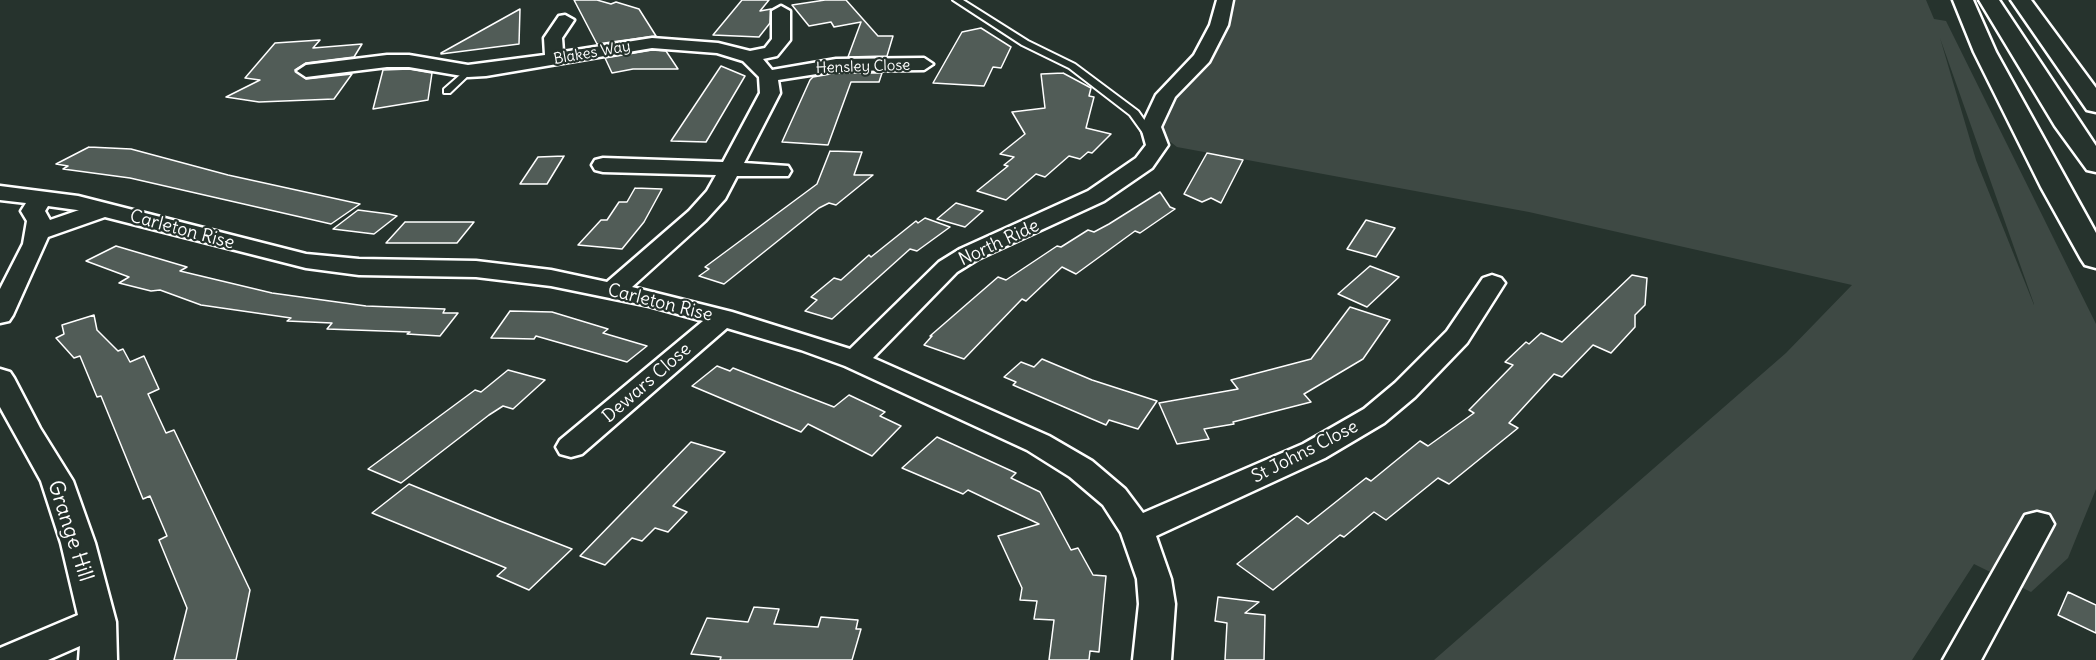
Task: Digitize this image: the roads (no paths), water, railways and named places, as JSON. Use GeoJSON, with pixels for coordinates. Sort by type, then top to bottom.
{"type":"FeatureCollection","features":[{"type":"Feature","properties":{"kind":"highway"},"geometry":{"type":"LineString","coordinates":[[1963,0],[1985,52],[2096,259]]}},
{"type":"Feature","properties":{"kind":"highway"},"geometry":{"type":"LineString","coordinates":[[1989,0],[2050,99],[2096,164]]}},
{"type":"Feature","properties":{"kind":"highway"},"geometry":{"type":"LineString","coordinates":[[2021,0],[2096,105]]}},
{"type":"Feature","properties":{"kind":"street"},"geometry":{"type":"LineString","coordinates":[[1157,145],[1150,127],[1166,95],[1202,58],[1219,25],[1225,0]]}},
{"type":"Feature","properties":{"kind":"street"},"geometry":{"type":"LineString","coordinates":[[612,291],[697,216],[717,194],[770,93],[768,76],[750,57],[771,51],[781,40],[781,11]]}},
{"type":"Feature","properties":{"kind":"street"},"geometry":{"type":"LineString","coordinates":[[555,59],[553,38],[565,20]]}},
{"type":"Feature","properties":{"kind":"street","name":"Blakes Way"},"geometry":{"type":"LineString","coordinates":[[306,71],[387,61],[409,61],[468,71],[652,43],[718,48],[750,57]]}},
{"type":"Feature","properties":{"kind":"street","name":"Hensley Close"},"geometry":{"type":"LineString","coordinates":[[768,76],[836,65],[924,64]]}},
{"type":"Feature","properties":{"kind":"street","name":"North Ride"},"geometry":{"type":"LineString","coordinates":[[855,360],[948,267],[969,254],[1096,196],[1144,163],[1157,145]]}},
{"type":"Feature","properties":{"kind":"street"},"geometry":{"type":"LineString","coordinates":[[603,165],[780,171]]}},
{"type":"Feature","properties":{"kind":"street","name":"Carleton Rise"},"geometry":{"type":"LineString","coordinates":[[0,193],[103,210],[314,262],[359,267],[508,272],[612,291],[723,318],[811,344],[855,360],[985,417],[1047,448],[1081,469],[1114,497],[1137,530],[1154,579],[1157,604],[1152,660]]}},
{"type":"Feature","properties":{"kind":"street"},"geometry":{"type":"LineString","coordinates":[[0,315],[39,232],[39,221],[33,211],[41,198]]}},
{"type":"Feature","properties":{"kind":"street"},"geometry":{"type":"LineString","coordinates":[[39,232],[103,210]]}},
{"type":"Feature","properties":{"kind":"street","name":"St Johns Close"},"geometry":{"type":"LineString","coordinates":[[1137,530],[1314,451],[1374,416],[1405,390],[1457,337],[1492,283]]}},
{"type":"Feature","properties":{"kind":"street","name":"Dewars Close"},"geometry":{"type":"LineString","coordinates":[[571,447],[723,318]]}},
{"type":"Feature","properties":{"kind":"street","name":"Grange Hill"},"geometry":{"type":"LineString","coordinates":[[0,378],[25,428],[57,481],[78,543],[98,622],[98,660]]}},
{"type":"Feature","properties":{"kind":"street"},"geometry":{"type":"LineString","coordinates":[[1962,660],[2037,524]]}},
{"type":"Feature","properties":{"kind":"street"},"geometry":{"type":"LineString","coordinates":[[10,660],[98,622]]}},
{"type":"Feature","properties":{"kind":"lane"},"geometry":{"type":"LineString","coordinates":[[957,0],[1024,42],[1072,66],[1134,113],[1157,145]]}},
{"type":"Feature","properties":{"kind":"lane"},"geometry":{"type":"LineString","coordinates":[[447,91],[468,71]]}}]}
